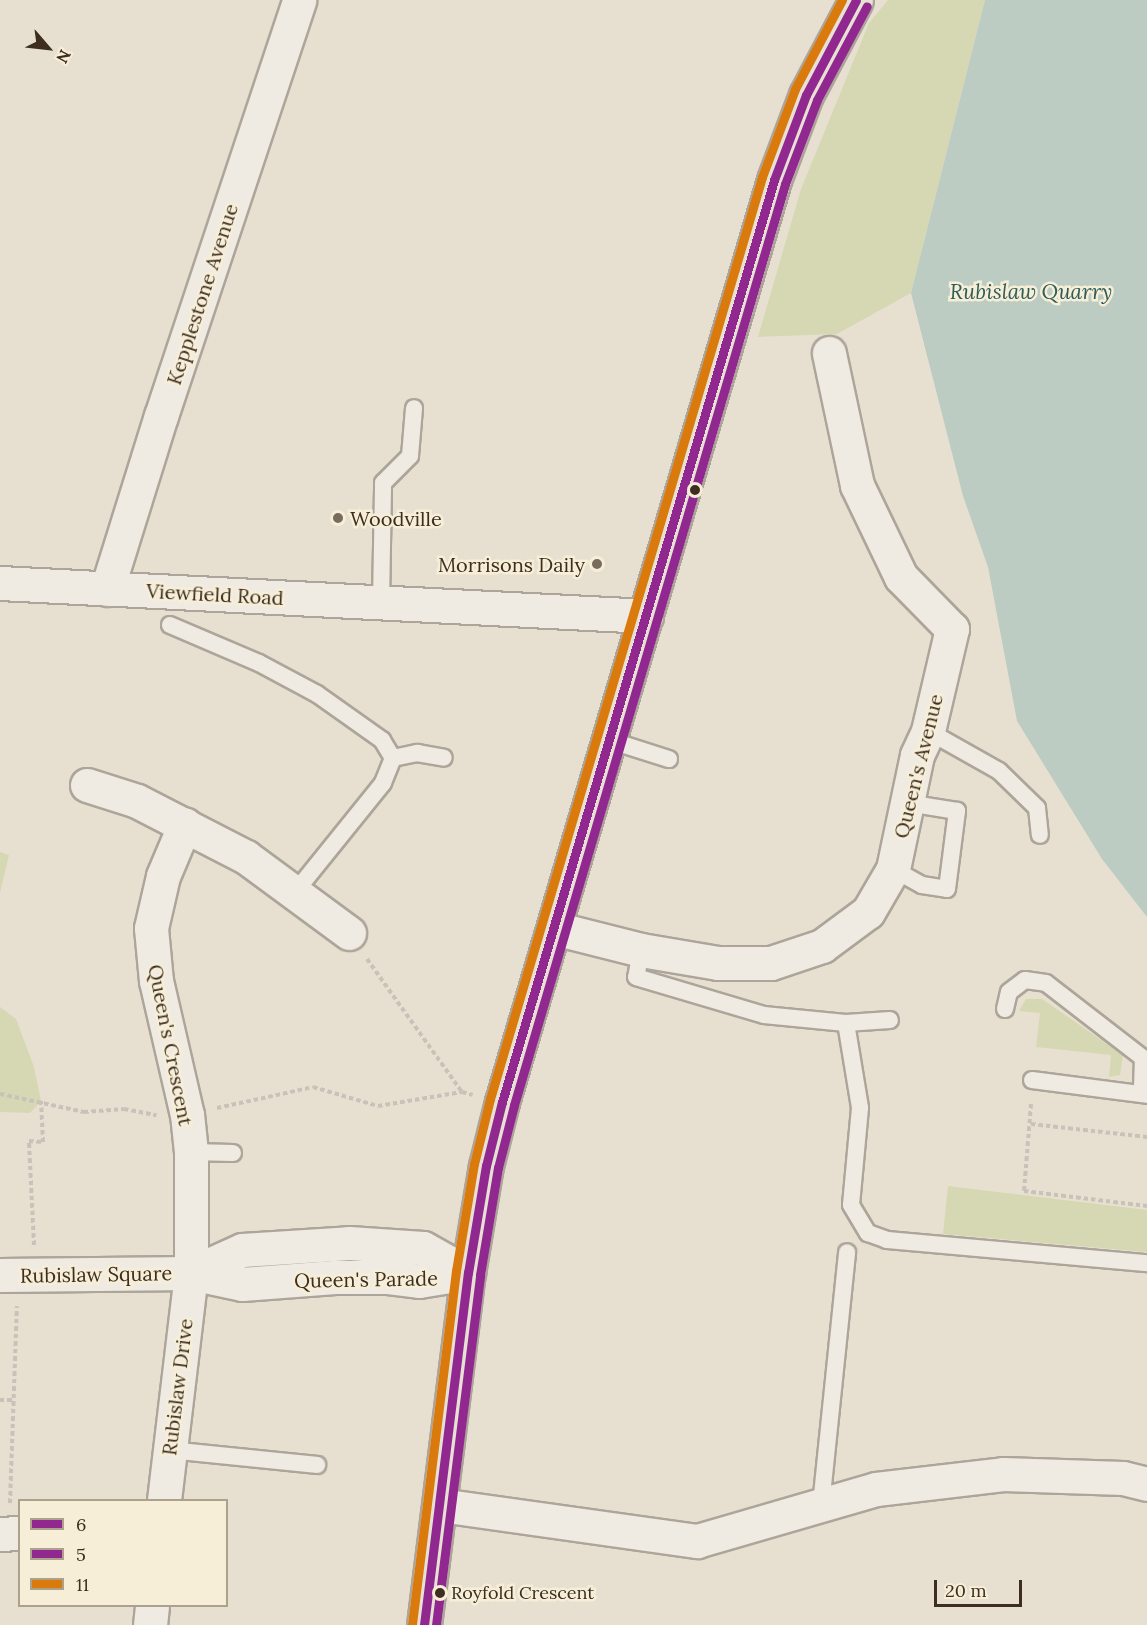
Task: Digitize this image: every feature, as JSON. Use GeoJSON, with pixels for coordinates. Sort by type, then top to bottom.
{"type":"FeatureCollection","features":[{"type":"Feature","properties":{"kind":"main road"},"geometry":{"type":"LineString","coordinates":[[424,1625],[468,1273],[486,1166],[502,1102],[774,180],[806,94],[856,0]]}},
{"type":"Feature","properties":{"kind":"street","name":"Kepplestone Avenue"},"geometry":{"type":"LineString","coordinates":[[107,589],[161,416],[299,0]]}},
{"type":"Feature","properties":{"kind":"street","name":"Queen's Avenue"},"geometry":{"type":"LineString","coordinates":[[555,928],[641,950],[718,963],[771,963],[822,946],[868,912],[894,870],[917,755],[928,731],[952,629],[901,577],[857,485],[829,353]]}},
{"type":"Feature","properties":{"kind":"street","name":"Viewfield Road"},"geometry":{"type":"LineString","coordinates":[[0,583],[646,616]]}},
{"type":"Feature","properties":{"kind":"street"},"geometry":{"type":"LineString","coordinates":[[87,785],[137,801],[246,857],[296,891],[349,933]]}},
{"type":"Feature","properties":{"kind":"street","name":"Queen's Crescent"},"geometry":{"type":"LineString","coordinates":[[185,824],[163,876],[151,928],[156,981],[187,1115],[190,1152],[191,1273]]}},
{"type":"Feature","properties":{"kind":"street","name":"Queen's Parade"},"geometry":{"type":"LineString","coordinates":[[191,1273],[242,1250],[349,1243],[423,1248],[468,1273]]}},
{"type":"Feature","properties":{"kind":"street","name":"Rubislaw Square"},"geometry":{"type":"LineString","coordinates":[[18,1274],[191,1273]]}},
{"type":"Feature","properties":{"kind":"street","name":"Rubislaw Drive"},"geometry":{"type":"LineString","coordinates":[[164,1499],[191,1273]]}},
{"type":"Feature","properties":{"kind":"street"},"geometry":{"type":"LineString","coordinates":[[440,1505],[697,1541],[876,1489],[1003,1474],[1123,1478],[1147,1484]]}},
{"type":"Feature","properties":{"kind":"street"},"geometry":{"type":"LineString","coordinates":[[150,1625],[152,1607]]}},
{"type":"Feature","properties":{"kind":"lane"},"geometry":{"type":"LineString","coordinates":[[381,603],[383,483],[410,456],[414,408]]}},
{"type":"Feature","properties":{"kind":"lane"},"geometry":{"type":"LineString","coordinates":[[170,624],[259,663],[317,694],[382,740],[393,758]]}},
{"type":"Feature","properties":{"kind":"lane"},"geometry":{"type":"LineString","coordinates":[[928,731],[999,771],[1037,808],[1040,836]]}},
{"type":"Feature","properties":{"kind":"lane"},"geometry":{"type":"LineString","coordinates":[[609,740],[669,759]]}},
{"type":"Feature","properties":{"kind":"lane"},"geometry":{"type":"LineString","coordinates":[[393,758],[417,753],[444,758]]}},
{"type":"Feature","properties":{"kind":"lane"},"geometry":{"type":"LineString","coordinates":[[296,891],[382,783],[393,758]]}},
{"type":"Feature","properties":{"kind":"lane"},"geometry":{"type":"LineString","coordinates":[[894,870],[922,885],[947,889],[957,811],[907,803]]}},
{"type":"Feature","properties":{"kind":"lane"},"geometry":{"type":"LineString","coordinates":[[641,950],[636,977],[764,1015],[846,1023],[890,1020]]}},
{"type":"Feature","properties":{"kind":"lane"},"geometry":{"type":"LineString","coordinates":[[1005,1009],[1009,992],[1025,980],[1046,983],[1143,1058],[1144,1095],[1032,1080]]}},
{"type":"Feature","properties":{"kind":"lane"},"geometry":{"type":"LineString","coordinates":[[846,1023],[860,1108],[851,1205],[868,1233],[887,1240],[1147,1263]]}},
{"type":"Feature","properties":{"kind":"lane"},"geometry":{"type":"LineString","coordinates":[[190,1152],[233,1153]]}},
{"type":"Feature","properties":{"kind":"lane"},"geometry":{"type":"LineString","coordinates":[[821,1505],[847,1252]]}},
{"type":"Feature","properties":{"kind":"lane"},"geometry":{"type":"LineString","coordinates":[[170,1450],[317,1465]]}},
{"type":"Feature","properties":{"kind":"path"},"geometry":{"type":"LineString","coordinates":[[349,933],[462,1092]]}},
{"type":"Feature","properties":{"kind":"path"},"geometry":{"type":"LineString","coordinates":[[1032,1080],[1031,1124],[1024,1191],[1147,1206]]}},
{"type":"Feature","properties":{"kind":"path"},"geometry":{"type":"LineString","coordinates":[[0,1094],[84,1112],[124,1109],[169,1117],[313,1087],[378,1107],[462,1092],[502,1102]]}},
{"type":"Feature","properties":{"kind":"path"},"geometry":{"type":"LineString","coordinates":[[10,1524],[18,1274],[29,1141],[43,1142],[41,1101]]}},
{"type":"Feature","properties":{"kind":"path"},"geometry":{"type":"LineString","coordinates":[[1031,1124],[1147,1137]]}},
{"type":"Feature","properties":{"kind":"path"},"geometry":{"type":"LineString","coordinates":[[0,1400],[13,1400]]}},
{"type":"Feature","properties":{"kind":"green space"},"geometry":{"type":"Polygon","coordinates":[[[888,0],[985,0],[911,293],[837,334],[758,337],[801,189],[869,23],[888,0]]]}},
{"type":"Feature","properties":{"kind":"green space"},"geometry":{"type":"Polygon","coordinates":[[[0,852],[9,855],[0,893],[0,852]]]}},
{"type":"Feature","properties":{"kind":"green space"},"geometry":{"type":"Polygon","coordinates":[[[1026,999],[1042,999],[1123,1055],[1120,1075],[1109,1077],[1111,1055],[1036,1047],[1040,1013],[1019,1011],[1026,999]]]}},
{"type":"Feature","properties":{"kind":"green space"},"geometry":{"type":"Polygon","coordinates":[[[0,1007],[16,1019],[34,1067],[41,1101],[30,1113],[0,1112],[0,1007]]]}},
{"type":"Feature","properties":{"kind":"green space"},"geometry":{"type":"Polygon","coordinates":[[[948,1186],[1147,1210],[1147,1252],[943,1234],[948,1186]]]}},
{"type":"Feature","properties":{"kind":"water","name":"Rubislaw Quarry"},"geometry":{"type":"Polygon","coordinates":[[[985,0],[1147,0],[1147,917],[1102,859],[1017,721],[988,567],[963,496],[911,293],[985,0]]]}},
{"type":"Feature","properties":{"kind":"transit line","name":"11"},"geometry":{"type":"LineString","coordinates":[[412,1624],[456,1271],[474,1164],[490,1099],[762,177],[795,89],[842,0]]}},
{"type":"Feature","properties":{"kind":"transit line","name":"6"},"geometry":{"type":"LineString","coordinates":[[424,1625],[468,1273],[486,1166],[502,1102],[774,180],[806,95],[856,0]]}},
{"type":"Feature","properties":{"kind":"transit line","name":"5"},"geometry":{"type":"LineString","coordinates":[[436,1625],[480,1275],[498,1168],[514,1105],[785,184],[817,100],[867,6]]}},
{"type":"Feature","properties":{"kind":"place","name":"Woodville"},"geometry":{"type":"Point","coordinates":[338,518]}},
{"type":"Feature","properties":{"kind":"place","name":"Morrisons Daily"},"geometry":{"type":"Point","coordinates":[597,564]}},
{"type":"Feature","properties":{"kind":"place","name":"Royfold Crescent"},"geometry":{"type":"Point","coordinates":[440,1593]}}]}
